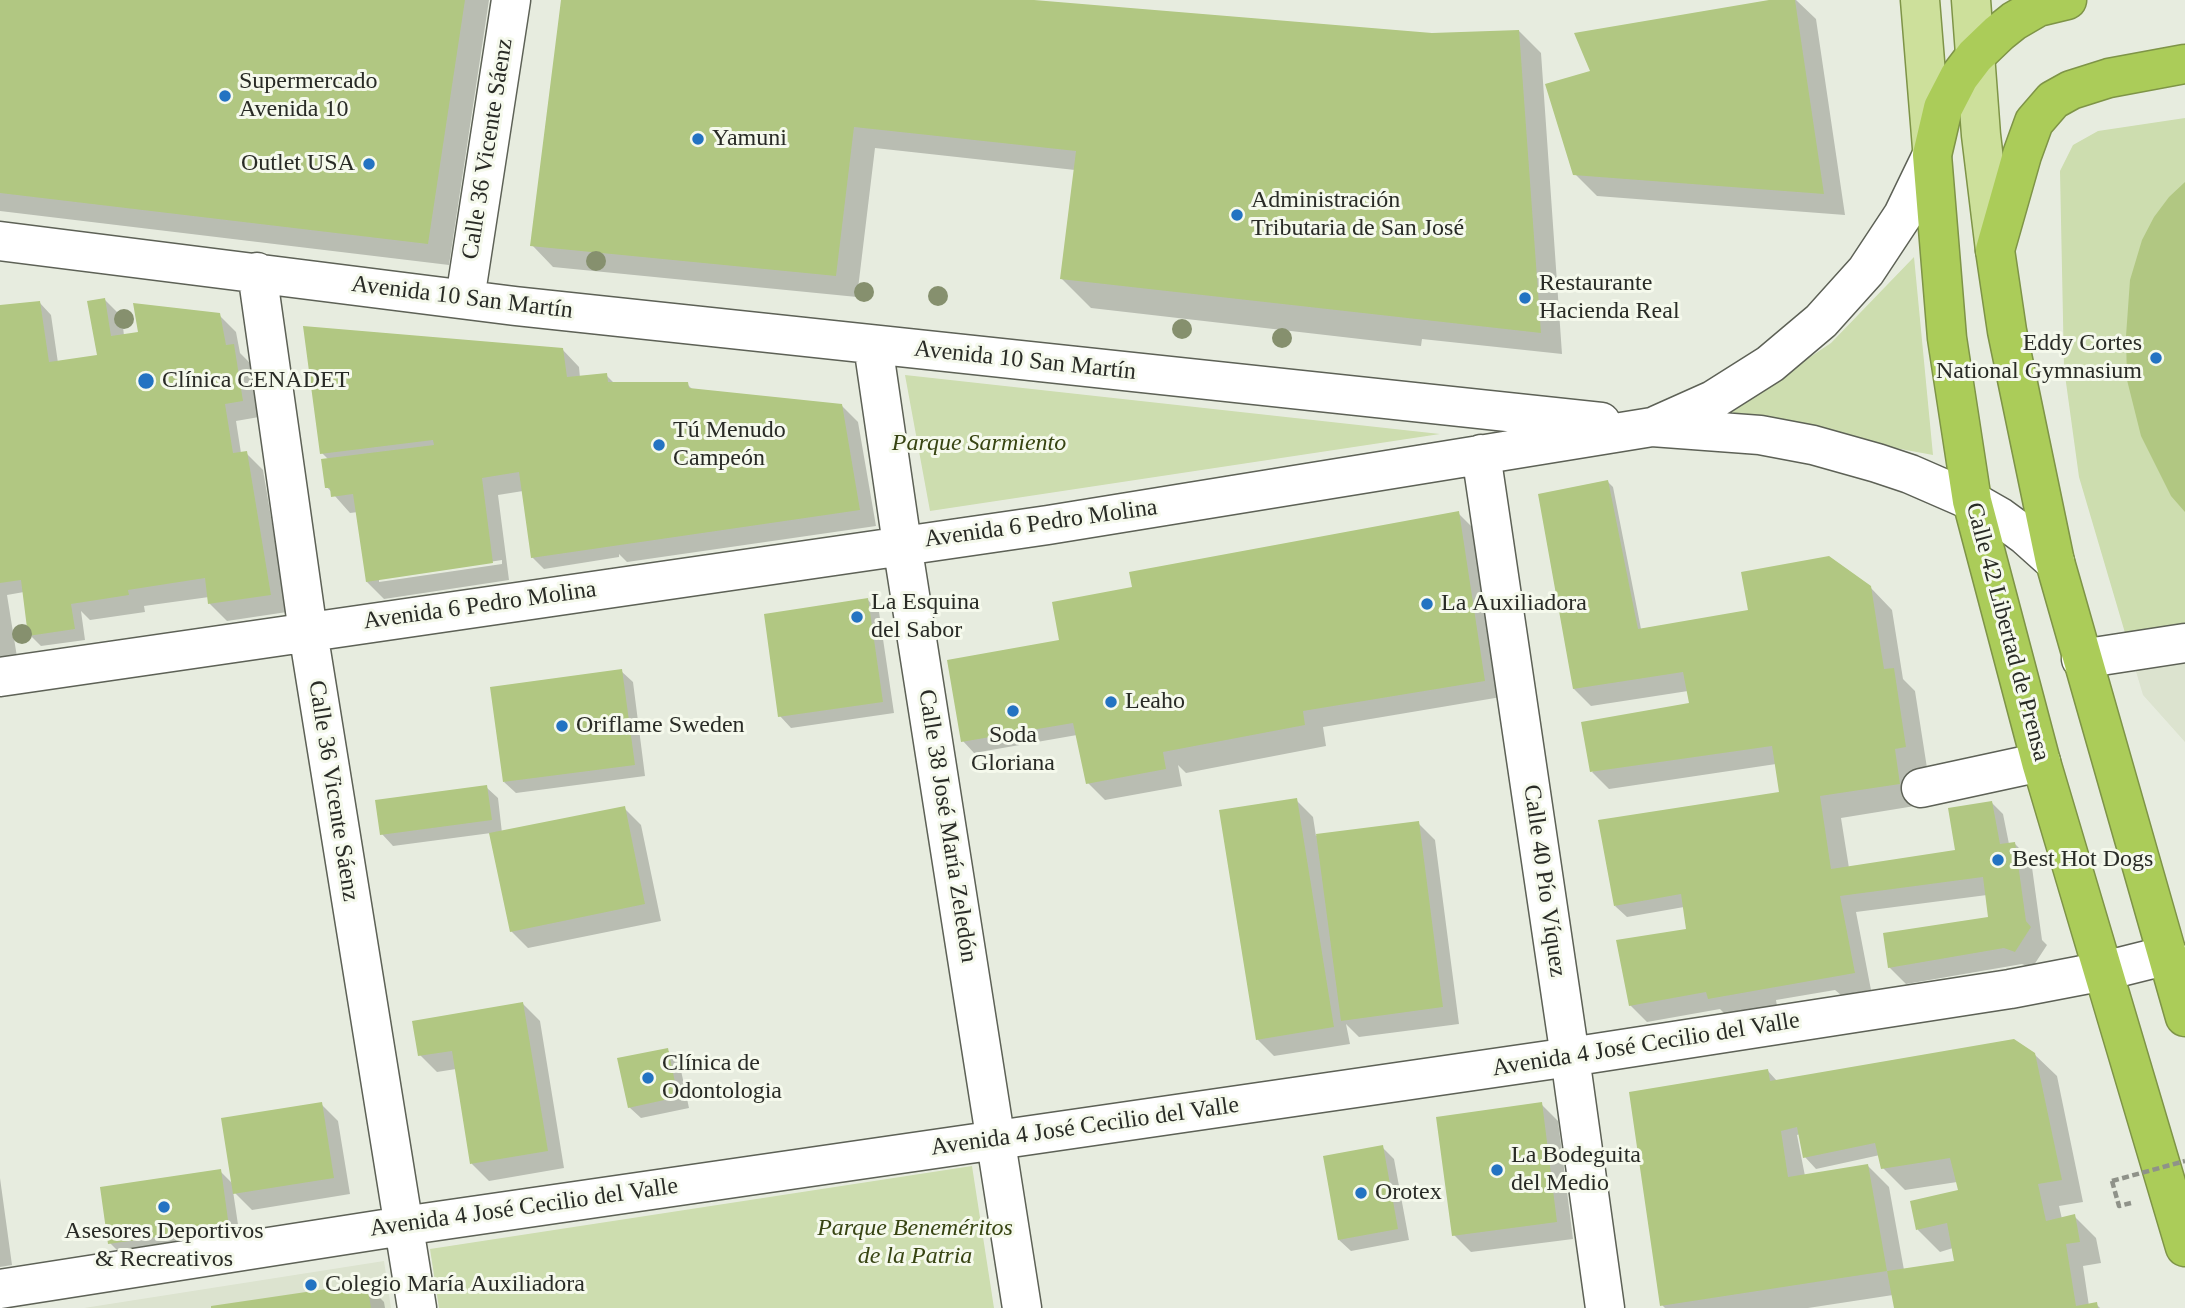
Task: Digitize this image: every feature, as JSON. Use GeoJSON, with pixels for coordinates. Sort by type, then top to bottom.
{"type":"FeatureCollection","features":[{"type":"Feature","properties":{"kind":"highway"},"geometry":{"type":"LineString","coordinates":[[1932,155],[1942,108],[1959,77],[1975,56],[2014,20],[2038,7],[2067,0]]}},
{"type":"Feature","properties":{"kind":"highway"},"geometry":{"type":"LineString","coordinates":[[2185,64],[2109,78],[2078,87],[2053,100],[2034,122],[1995,250],[2007,331],[2054,562],[2185,1017]]}},
{"type":"Feature","properties":{"kind":"highway","name":"Calle 42 Libertad de Prensa"},"geometry":{"type":"LineString","coordinates":[[1932,155],[1947,338],[1972,501],[2041,762],[2185,1247]]}},
{"type":"Feature","properties":{"kind":"main road","name":"Calle 42 Libertad de Prensa"},"geometry":{"type":"LineString","coordinates":[[1920,0],[1932,155]]}},
{"type":"Feature","properties":{"kind":"main road"},"geometry":{"type":"LineString","coordinates":[[1970,0],[1995,250]]}},
{"type":"Feature","properties":{"kind":"street","name":"Calle 36 Vicente Sáenz"},"geometry":{"type":"LineString","coordinates":[[465,299],[511,0]]}},
{"type":"Feature","properties":{"kind":"street","name":"Avenida 10 San Martín"},"geometry":{"type":"LineString","coordinates":[[0,241],[465,299],[873,345],[1652,427],[1713,400],[1770,364],[1821,321],[1866,271],[1903,215],[1932,155]]}},
{"type":"Feature","properties":{"kind":"street","name":"Calle 36 Vicente Sáenz"},"geometry":{"type":"LineString","coordinates":[[257,272],[308,632],[417,1308]]}},
{"type":"Feature","properties":{"kind":"street","name":"Calle 38 José María Zeledón"},"geometry":{"type":"LineString","coordinates":[[873,345],[1022,1308]]}},
{"type":"Feature","properties":{"kind":"street","name":"Avenida 6 Pedro Molina"},"geometry":{"type":"LineString","coordinates":[[0,677],[1061,523],[1652,427],[1760,435],[1812,445],[1899,470],[1972,501],[2000,517],[2054,562]]}},
{"type":"Feature","properties":{"kind":"street","name":"Calle 40 Pío Víquez"},"geometry":{"type":"LineString","coordinates":[[1481,454],[1605,1308]]}},
{"type":"Feature","properties":{"kind":"street"},"geometry":{"type":"LineString","coordinates":[[2081,659],[2185,643]]}},
{"type":"Feature","properties":{"kind":"street"},"geometry":{"type":"LineString","coordinates":[[1921,788],[2041,762]]}},
{"type":"Feature","properties":{"kind":"street","name":"Avenida 4 José Cecilio del Valle"},"geometry":{"type":"LineString","coordinates":[[0,1289],[402,1226],[1570,1057],[2010,989],[2104,971],[2168,955]]}},
{"type":"Feature","properties":{"kind":"path"},"geometry":{"type":"LineString","coordinates":[[2119,1206],[2112,1181],[2185,1161]]}},
{"type":"Feature","properties":{"kind":"shaded area"},"geometry":{"type":"Polygon","coordinates":[[[2185,660],[2185,742],[2143,695],[2135,668],[2185,660]]]}},
{"type":"Feature","properties":{"kind":"shaded area","name":"Colegio María Auxiliadora"},"geometry":{"type":"Polygon","coordinates":[[[384,1261],[391,1308],[84,1308],[384,1261]]]}},
{"type":"Feature","properties":{"kind":"green space"},"geometry":{"type":"Polygon","coordinates":[[[2185,118],[2185,634],[2128,643],[2079,477],[2064,368],[2060,171],[2073,145],[2098,131],[2185,118]]]}},
{"type":"Feature","properties":{"kind":"green space"},"geometry":{"type":"Polygon","coordinates":[[[1914,257],[1933,455],[1722,416],[1831,343],[1914,257]]]}},
{"type":"Feature","properties":{"kind":"green space","name":"Parque Sarmiento"},"geometry":{"type":"Polygon","coordinates":[[[905,375],[1440,434],[930,511],[905,375]]]}},
{"type":"Feature","properties":{"kind":"green space","name":"Parque Beneméritos de la Patria"},"geometry":{"type":"Polygon","coordinates":[[[972,1166],[994,1308],[439,1308],[430,1249],[972,1166]]]}},
{"type":"Feature","properties":{"kind":"building","name":"Supermercado Avenida 10"},"geometry":{"type":"Polygon","coordinates":[[[0,0],[465,0],[428,244],[0,193],[0,0]]]}},
{"type":"Feature","properties":{"kind":"building"},"geometry":{"type":"Polygon","coordinates":[[[561,0],[1034,0],[1432,33],[1519,30],[1541,333],[1060,279],[1076,151],[854,127],[836,276],[530,246],[561,0]]]}},
{"type":"Feature","properties":{"kind":"building"},"geometry":{"type":"Polygon","coordinates":[[[1769,0],[1795,0],[1824,194],[1573,175],[1545,84],[1590,71],[1574,33],[1769,0]]]}},
{"type":"Feature","properties":{"kind":"building","name":"Eddy Cortes National Gymnasium"},"geometry":{"type":"Polygon","coordinates":[[[2185,182],[2185,512],[2171,496],[2141,436],[2127,380],[2126,336],[2130,280],[2142,240],[2154,217],[2185,182]]]}},
{"type":"Feature","properties":{"kind":"building"},"geometry":{"type":"Polygon","coordinates":[[[105,298],[111,336],[138,332],[133,303],[220,313],[226,345],[234,344],[243,401],[225,404],[233,453],[247,451],[271,595],[208,604],[205,578],[128,590],[129,595],[71,604],[75,629],[28,636],[21,580],[0,583],[0,305],[40,301],[49,362],[97,355],[87,301],[105,298]]]}},
{"type":"Feature","properties":{"kind":"building"},"geometry":{"type":"Polygon","coordinates":[[[303,326],[563,348],[567,377],[607,373],[608,382],[688,382],[689,388],[842,404],[860,510],[531,558],[519,472],[482,478],[493,563],[366,582],[353,494],[331,497],[330,488],[325,488],[321,459],[434,445],[433,440],[320,454],[303,326]]]}},
{"type":"Feature","properties":{"kind":"building"},"geometry":{"type":"Polygon","coordinates":[[[1608,480],[1638,629],[1748,610],[1741,572],[1829,556],[1871,586],[1884,669],[1894,668],[1906,747],[1895,749],[1900,784],[1820,796],[1831,869],[1955,850],[1948,808],[1992,801],[2000,844],[2015,842],[2026,921],[2031,927],[2015,952],[2004,948],[1888,968],[1883,933],[1988,917],[1983,877],[1840,896],[1855,973],[1708,999],[1706,992],[1629,1006],[1616,940],[1686,929],[1681,894],[1614,906],[1598,820],[1779,792],[1772,746],[1590,772],[1581,722],[1689,703],[1683,672],[1573,689],[1538,494],[1608,480]]]}},
{"type":"Feature","properties":{"kind":"building"},"geometry":{"type":"Polygon","coordinates":[[[1459,511],[1485,681],[1303,711],[1305,725],[1163,752],[1166,769],[1086,784],[1073,723],[961,742],[947,660],[1059,640],[1052,602],[1132,587],[1129,572],[1459,511]]]}},
{"type":"Feature","properties":{"kind":"building"},"geometry":{"type":"Polygon","coordinates":[[[868,598],[883,702],[778,717],[764,614],[868,598]]]}},
{"type":"Feature","properties":{"kind":"building","name":"Oriflame Sweden"},"geometry":{"type":"Polygon","coordinates":[[[622,669],[635,765],[503,782],[490,687],[622,669]]]}},
{"type":"Feature","properties":{"kind":"building"},"geometry":{"type":"Polygon","coordinates":[[[487,785],[492,820],[380,835],[375,800],[487,785]]]}},
{"type":"Feature","properties":{"kind":"building"},"geometry":{"type":"Polygon","coordinates":[[[1297,798],[1334,1027],[1256,1040],[1219,810],[1297,798]]]}},
{"type":"Feature","properties":{"kind":"building"},"geometry":{"type":"Polygon","coordinates":[[[625,806],[645,904],[510,932],[489,833],[625,806]]]}},
{"type":"Feature","properties":{"kind":"building"},"geometry":{"type":"Polygon","coordinates":[[[1419,821],[1443,1007],[1341,1021],[1316,834],[1419,821]]]}},
{"type":"Feature","properties":{"kind":"building"},"geometry":{"type":"Polygon","coordinates":[[[523,1002],[548,1151],[470,1164],[452,1051],[418,1056],[412,1021],[523,1002]]]}},
{"type":"Feature","properties":{"kind":"building"},"geometry":{"type":"Polygon","coordinates":[[[2014,1039],[2035,1053],[2062,1180],[2038,1184],[2046,1221],[2075,1214],[2080,1242],[2066,1244],[2076,1306],[2097,1302],[2098,1308],[1894,1308],[1887,1271],[1660,1306],[1629,1092],[1768,1069],[1770,1081],[2014,1039]],[[1797,1127],[1781,1131],[1788,1177],[1868,1164],[1887,1271],[1954,1261],[1947,1223],[1916,1230],[1910,1201],[1958,1190],[1950,1158],[1881,1169],[1875,1143],[1803,1158],[1797,1127]]]}},
{"type":"Feature","properties":{"kind":"building","name":"Clínica de Odontologia"},"geometry":{"type":"Polygon","coordinates":[[[668,1048],[678,1097],[628,1108],[617,1058],[668,1048]]]}},
{"type":"Feature","properties":{"kind":"building"},"geometry":{"type":"Polygon","coordinates":[[[322,1102],[334,1178],[233,1194],[221,1118],[322,1102]]]}},
{"type":"Feature","properties":{"kind":"building","name":"La Bodeguita del Medio"},"geometry":{"type":"Polygon","coordinates":[[[1542,1102],[1557,1222],[1452,1236],[1436,1117],[1542,1102]]]}},
{"type":"Feature","properties":{"kind":"building","name":"Orotex"},"geometry":{"type":"Polygon","coordinates":[[[1383,1145],[1398,1229],[1338,1240],[1323,1156],[1383,1145]]]}},
{"type":"Feature","properties":{"kind":"building","name":"Asesores Deportivos & Recreativos"},"geometry":{"type":"Polygon","coordinates":[[[221,1169],[229,1227],[108,1244],[100,1187],[221,1169]]]}},
{"type":"Feature","properties":{"kind":"building"},"geometry":{"type":"Polygon","coordinates":[[[367,1283],[371,1308],[211,1308],[211,1306],[367,1283]]]}},
{"type":"Feature","properties":{"kind":"place","name":"Supermercado Avenida 10"},"geometry":{"type":"Point","coordinates":[225,96]}},
{"type":"Feature","properties":{"kind":"place","name":"Yamuni"},"geometry":{"type":"Point","coordinates":[698,139]}},
{"type":"Feature","properties":{"kind":"place","name":"Outlet USA"},"geometry":{"type":"Point","coordinates":[369,164]}},
{"type":"Feature","properties":{"kind":"place","name":"Administración Tributaria de San José"},"geometry":{"type":"Point","coordinates":[1237,215]}},
{"type":"Feature","properties":{"kind":"place","name":"Restaurante Hacienda Real"},"geometry":{"type":"Point","coordinates":[1525,298]}},
{"type":"Feature","properties":{"kind":"place","name":"Eddy Cortes National Gymnasium"},"geometry":{"type":"Point","coordinates":[2156,358]}},
{"type":"Feature","properties":{"kind":"place","name":"Clínica CENADET"},"geometry":{"type":"Point","coordinates":[146,381]}},
{"type":"Feature","properties":{"kind":"place","name":"Tú Menudo Campeón"},"geometry":{"type":"Point","coordinates":[659,445]}},
{"type":"Feature","properties":{"kind":"place","name":"La Auxiliadora"},"geometry":{"type":"Point","coordinates":[1427,604]}},
{"type":"Feature","properties":{"kind":"place","name":"La Esquina del Sabor"},"geometry":{"type":"Point","coordinates":[857,617]}},
{"type":"Feature","properties":{"kind":"place","name":"Leaho"},"geometry":{"type":"Point","coordinates":[1111,702]}},
{"type":"Feature","properties":{"kind":"place","name":"Soda Gloriana"},"geometry":{"type":"Point","coordinates":[1013,711]}},
{"type":"Feature","properties":{"kind":"place","name":"Oriflame Sweden"},"geometry":{"type":"Point","coordinates":[562,726]}},
{"type":"Feature","properties":{"kind":"place","name":"Best Hot Dogs"},"geometry":{"type":"Point","coordinates":[1998,860]}},
{"type":"Feature","properties":{"kind":"place","name":"Clínica de Odontologia"},"geometry":{"type":"Point","coordinates":[648,1078]}},
{"type":"Feature","properties":{"kind":"place","name":"La Bodeguita del Medio"},"geometry":{"type":"Point","coordinates":[1497,1170]}},
{"type":"Feature","properties":{"kind":"place","name":"Orotex"},"geometry":{"type":"Point","coordinates":[1361,1193]}},
{"type":"Feature","properties":{"kind":"place","name":"Asesores Deportivos & Recreativos"},"geometry":{"type":"Point","coordinates":[164,1207]}},
{"type":"Feature","properties":{"kind":"place","name":"Colegio María Auxiliadora"},"geometry":{"type":"Point","coordinates":[311,1285]}}]}
